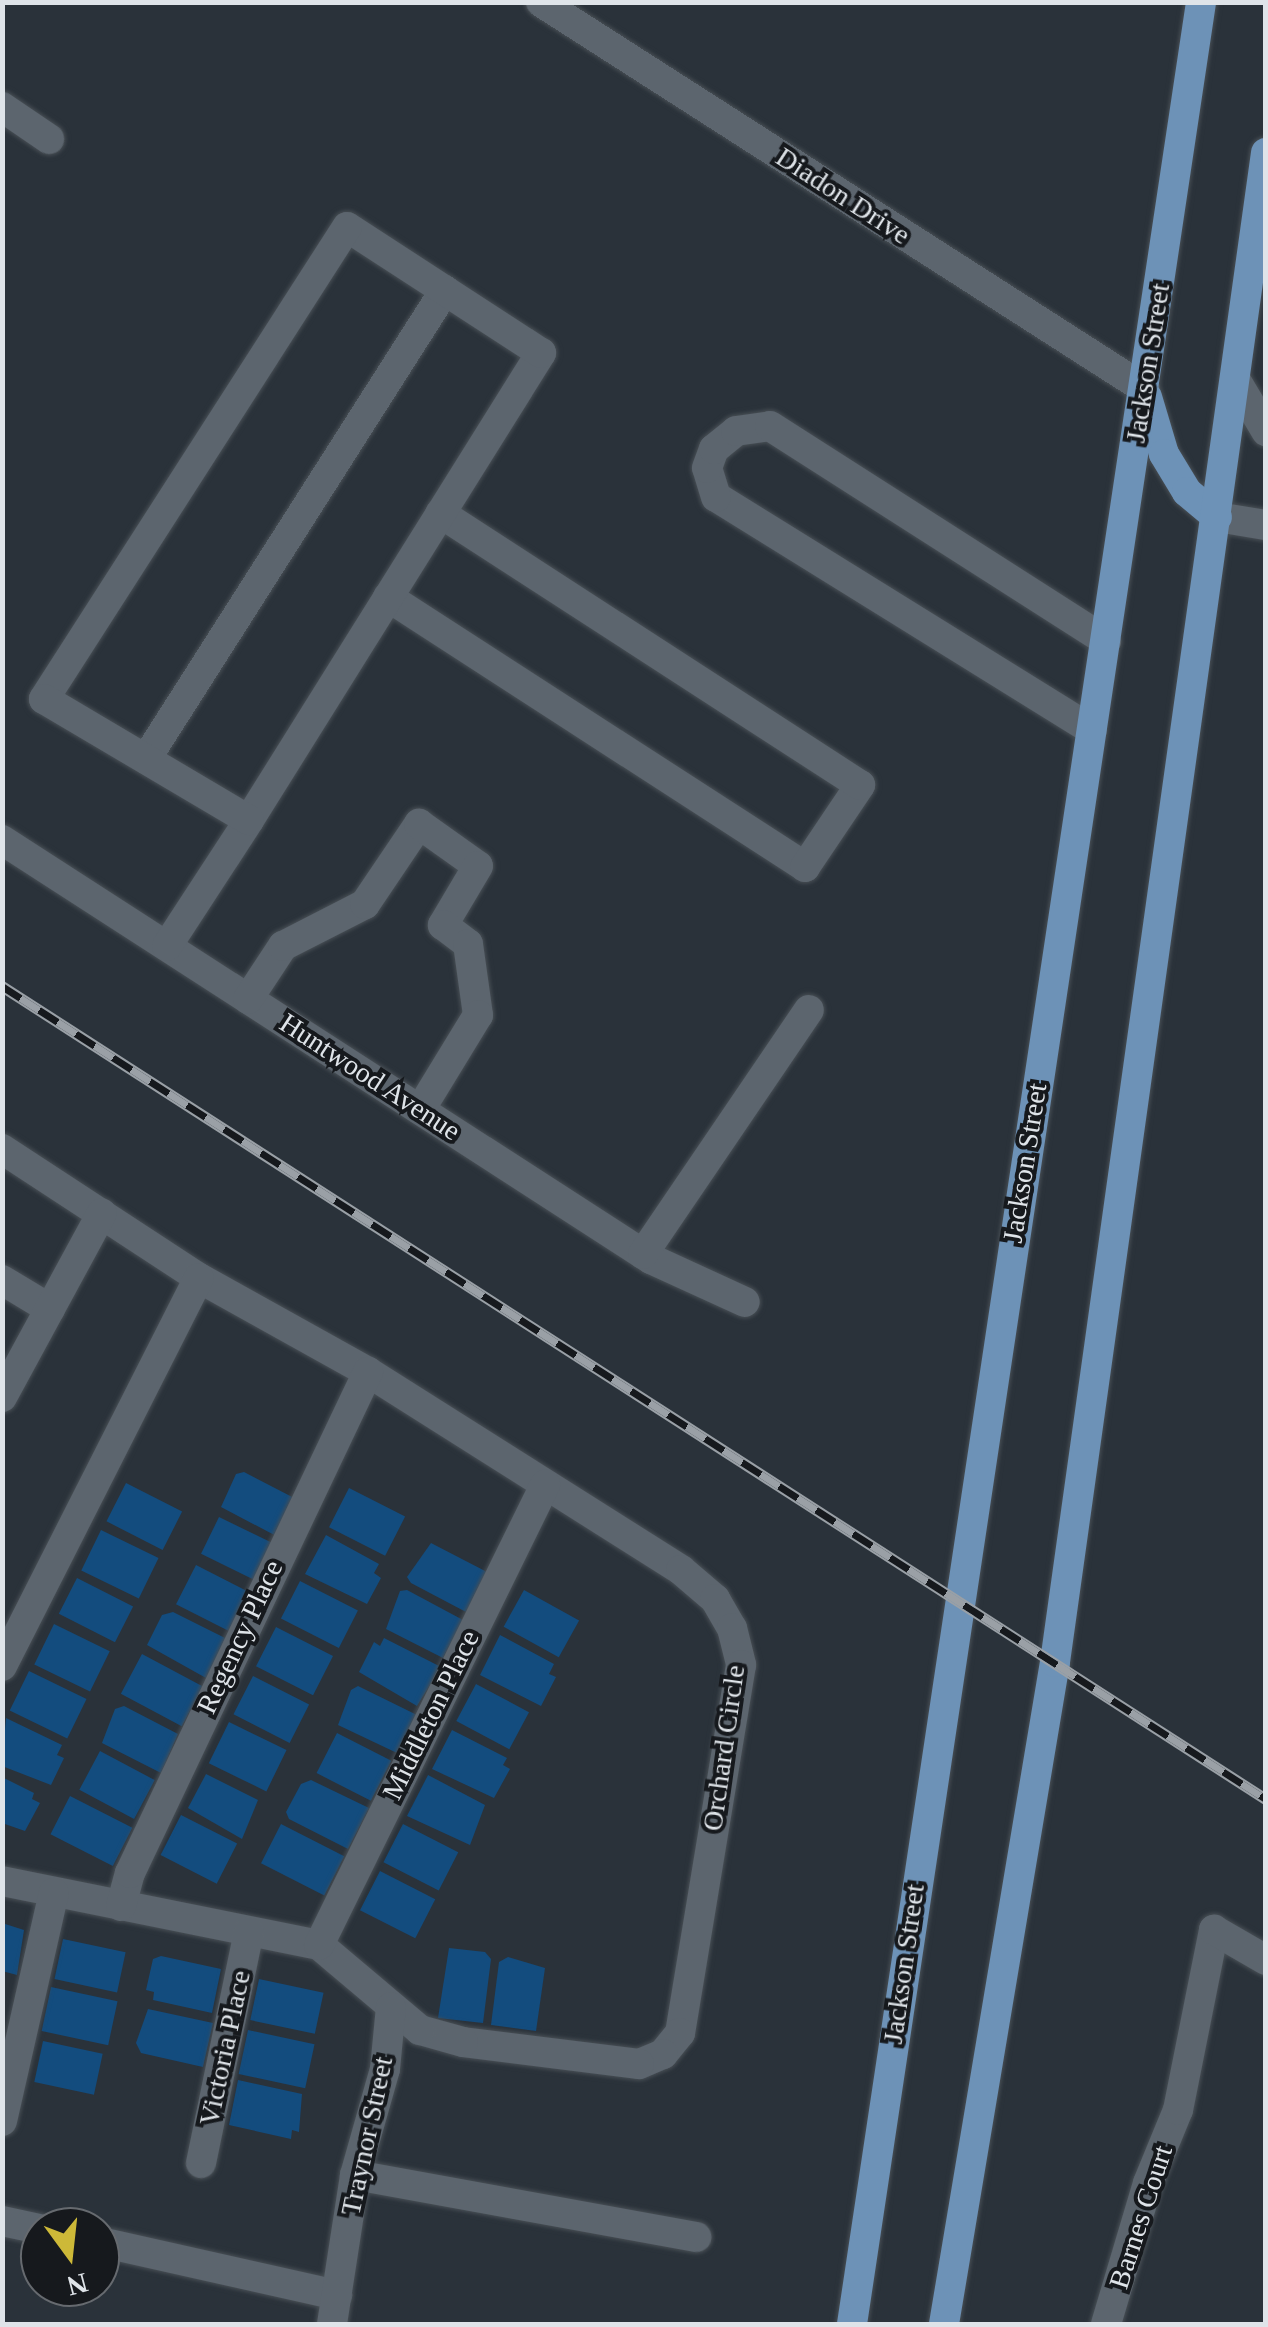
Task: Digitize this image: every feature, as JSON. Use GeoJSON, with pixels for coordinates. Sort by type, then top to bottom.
{"type":"FeatureCollection","features":[{"type":"Feature","properties":{"kind":"main road","name":"Jackson Street"},"geometry":{"type":"LineString","coordinates":[[852,2324],[1201,2]]}},
{"type":"Feature","properties":{"kind":"main road"},"geometry":{"type":"LineString","coordinates":[[944,2324],[1055,1662],[1262,206],[1266,153]]}},
{"type":"Feature","properties":{"kind":"main road"},"geometry":{"type":"LineString","coordinates":[[1144,389],[1164,454],[1187,492],[1217,517]]}},
{"type":"Feature","properties":{"kind":"street","name":"Diadon Drive"},"geometry":{"type":"LineString","coordinates":[[541,2],[1144,389]]}},
{"type":"Feature","properties":{"kind":"street"},"geometry":{"type":"LineString","coordinates":[[2,107],[49,138]]}},
{"type":"Feature","properties":{"kind":"street"},"geometry":{"type":"LineString","coordinates":[[167,946],[249,820],[541,353],[347,227],[44,699],[249,820]]}},
{"type":"Feature","properties":{"kind":"street"},"geometry":{"type":"LineString","coordinates":[[146,760],[444,290]]}},
{"type":"Feature","properties":{"kind":"street"},"geometry":{"type":"LineString","coordinates":[[1235,379],[1266,432]]}},
{"type":"Feature","properties":{"kind":"street"},"geometry":{"type":"LineString","coordinates":[[1092,730],[716,498],[706,468],[714,449],[736,431],[770,426],[1106,641]]}},
{"type":"Feature","properties":{"kind":"street"},"geometry":{"type":"LineString","coordinates":[[388,597],[805,867],[860,785],[440,513]]}},
{"type":"Feature","properties":{"kind":"street"},"geometry":{"type":"LineString","coordinates":[[1217,517],[1266,525]]}},
{"type":"Feature","properties":{"kind":"street"},"geometry":{"type":"LineString","coordinates":[[248,998],[283,946],[365,904],[419,824],[478,866],[443,925],[468,944],[478,1015],[420,1110]]}},
{"type":"Feature","properties":{"kind":"street","name":"Huntwood Avenue"},"geometry":{"type":"LineString","coordinates":[[2,840],[643,1254],[745,1302]]}},
{"type":"Feature","properties":{"kind":"street"},"geometry":{"type":"LineString","coordinates":[[643,1254],[809,1010]]}},
{"type":"Feature","properties":{"kind":"street","name":"Orchard Circle"},"geometry":{"type":"LineString","coordinates":[[2,1149],[200,1278],[368,1372],[682,1570],[715,1600],[732,1628],[741,1665],[680,2032],[663,2054],[638,2064],[463,2042],[420,2030],[319,1946],[2,1881]]}},
{"type":"Feature","properties":{"kind":"street"},"geometry":{"type":"LineString","coordinates":[[2,1396],[102,1213]]}},
{"type":"Feature","properties":{"kind":"street"},"geometry":{"type":"LineString","coordinates":[[2,1666],[200,1278]]}},
{"type":"Feature","properties":{"kind":"street"},"geometry":{"type":"LineString","coordinates":[[2,1280],[50,1309]]}},
{"type":"Feature","properties":{"kind":"street","name":"Regency Place"},"geometry":{"type":"LineString","coordinates":[[121,1906],[130,1873],[368,1372]]}},
{"type":"Feature","properties":{"kind":"street","name":"Middleton Place"},"geometry":{"type":"LineString","coordinates":[[319,1946],[545,1484]]}},
{"type":"Feature","properties":{"kind":"street"},"geometry":{"type":"LineString","coordinates":[[2,2121],[54,1893]]}},
{"type":"Feature","properties":{"kind":"street","name":"Barnes Court"},"geometry":{"type":"LineString","coordinates":[[1106,2324],[1148,2183],[1178,2110],[1214,1930],[1266,1960]]}},
{"type":"Feature","properties":{"kind":"street","name":"Victoria Place"},"geometry":{"type":"LineString","coordinates":[[202,2163],[249,1932]]}},
{"type":"Feature","properties":{"kind":"street","name":"Traynor Street"},"geometry":{"type":"LineString","coordinates":[[335,2310],[355,2175],[385,2069],[391,2007]]}},
{"type":"Feature","properties":{"kind":"street"},"geometry":{"type":"LineString","coordinates":[[355,2175],[696,2237]]}},
{"type":"Feature","properties":{"kind":"street"},"geometry":{"type":"LineString","coordinates":[[120,2248],[335,2310]]}},
{"type":"Feature","properties":{"kind":"building"},"geometry":{"type":"Polygon","coordinates":[[[244,1472],[298,1500],[280,1538],[221,1507],[236,1474],[244,1472]]]}},
{"type":"Feature","properties":{"kind":"building"},"geometry":{"type":"Polygon","coordinates":[[[126,1483],[182,1512],[163,1550],[106,1521],[126,1483]]]}},
{"type":"Feature","properties":{"kind":"building"},"geometry":{"type":"Polygon","coordinates":[[[349,1488],[405,1517],[385,1556],[329,1527],[349,1488]]]}},
{"type":"Feature","properties":{"kind":"building"},"geometry":{"type":"Polygon","coordinates":[[[219,1517],[277,1545],[259,1582],[201,1554],[219,1517]]]}},
{"type":"Feature","properties":{"kind":"building"},"geometry":{"type":"Polygon","coordinates":[[[101,1530],[159,1558],[139,1599],[81,1570],[101,1530]]]}},
{"type":"Feature","properties":{"kind":"building"},"geometry":{"type":"Polygon","coordinates":[[[326,1535],[379,1564],[374,1573],[381,1578],[367,1604],[305,1574],[326,1535]]]}},
{"type":"Feature","properties":{"kind":"building"},"geometry":{"type":"Polygon","coordinates":[[[431,1543],[487,1572],[466,1612],[411,1583],[407,1577],[431,1543]]]}},
{"type":"Feature","properties":{"kind":"building"},"geometry":{"type":"Polygon","coordinates":[[[196,1565],[251,1593],[231,1632],[176,1604],[196,1565]]]}},
{"type":"Feature","properties":{"kind":"building"},"geometry":{"type":"Polygon","coordinates":[[[77,1578],[133,1607],[115,1642],[59,1614],[77,1578]]]}},
{"type":"Feature","properties":{"kind":"building"},"geometry":{"type":"Polygon","coordinates":[[[300,1581],[358,1611],[339,1648],[281,1618],[300,1581]]]}},
{"type":"Feature","properties":{"kind":"building"},"geometry":{"type":"Polygon","coordinates":[[[407,1590],[463,1620],[443,1658],[386,1629],[400,1591],[407,1590]]]}},
{"type":"Feature","properties":{"kind":"building"},"geometry":{"type":"Polygon","coordinates":[[[524,1590],[579,1621],[559,1657],[504,1627],[524,1590]]]}},
{"type":"Feature","properties":{"kind":"building"},"geometry":{"type":"Polygon","coordinates":[[[173,1612],[227,1639],[206,1678],[147,1645],[162,1615],[173,1612]]]}},
{"type":"Feature","properties":{"kind":"building"},"geometry":{"type":"Polygon","coordinates":[[[54,1624],[110,1651],[90,1692],[34,1664],[54,1624]]]}},
{"type":"Feature","properties":{"kind":"building"},"geometry":{"type":"Polygon","coordinates":[[[276,1627],[333,1656],[313,1695],[256,1666],[276,1627]]]}},
{"type":"Feature","properties":{"kind":"building"},"geometry":{"type":"Polygon","coordinates":[[[500,1635],[554,1664],[549,1674],[556,1677],[541,1706],[480,1675],[500,1635]]]}},
{"type":"Feature","properties":{"kind":"building"},"geometry":{"type":"Polygon","coordinates":[[[384,1638],[441,1667],[417,1706],[359,1672],[374,1642],[380,1646],[384,1638]]]}},
{"type":"Feature","properties":{"kind":"building"},"geometry":{"type":"Polygon","coordinates":[[[142,1654],[203,1686],[182,1726],[121,1694],[142,1654]]]}},
{"type":"Feature","properties":{"kind":"building"},"geometry":{"type":"Polygon","coordinates":[[[29,1671],[87,1699],[67,1739],[10,1711],[29,1671]]]}},
{"type":"Feature","properties":{"kind":"building"},"geometry":{"type":"Polygon","coordinates":[[[253,1676],[309,1705],[290,1743],[233,1714],[253,1676]]]}},
{"type":"Feature","properties":{"kind":"building"},"geometry":{"type":"Polygon","coordinates":[[[476,1684],[529,1712],[509,1749],[456,1721],[476,1684]]]}},
{"type":"Feature","properties":{"kind":"building"},"geometry":{"type":"Polygon","coordinates":[[[358,1686],[417,1715],[397,1753],[338,1725],[351,1690],[358,1686]]]}},
{"type":"Feature","properties":{"kind":"building"},"geometry":{"type":"Polygon","coordinates":[[[124,1706],[178,1734],[161,1773],[102,1743],[115,1709],[124,1706]]]}},
{"type":"Feature","properties":{"kind":"building"},"geometry":{"type":"Polygon","coordinates":[[[6,1718],[62,1745],[57,1755],[64,1758],[51,1785],[2,1766],[6,1718]]]}},
{"type":"Feature","properties":{"kind":"building"},"geometry":{"type":"Polygon","coordinates":[[[229,1722],[287,1750],[266,1791],[209,1763],[229,1722]]]}},
{"type":"Feature","properties":{"kind":"building"},"geometry":{"type":"Polygon","coordinates":[[[452,1730],[507,1758],[503,1765],[510,1769],[494,1798],[432,1769],[452,1730]]]}},
{"type":"Feature","properties":{"kind":"building"},"geometry":{"type":"Polygon","coordinates":[[[337,1733],[391,1761],[371,1801],[317,1773],[337,1733]]]}},
{"type":"Feature","properties":{"kind":"building"},"geometry":{"type":"Polygon","coordinates":[[[100,1751],[155,1780],[134,1819],[79,1790],[100,1751]]]}},
{"type":"Feature","properties":{"kind":"building"},"geometry":{"type":"Polygon","coordinates":[[[206,1774],[258,1800],[242,1839],[188,1808],[206,1774]]]}},
{"type":"Feature","properties":{"kind":"building"},"geometry":{"type":"Polygon","coordinates":[[[428,1775],[485,1805],[470,1845],[407,1816],[428,1775]]]}},
{"type":"Feature","properties":{"kind":"building"},"geometry":{"type":"Polygon","coordinates":[[[2,1777],[34,1793],[32,1799],[40,1803],[25,1831],[2,1823],[2,1777]]]}},
{"type":"Feature","properties":{"kind":"building"},"geometry":{"type":"Polygon","coordinates":[[[311,1780],[369,1808],[348,1849],[289,1819],[286,1812],[301,1784],[311,1780]]]}},
{"type":"Feature","properties":{"kind":"building"},"geometry":{"type":"Polygon","coordinates":[[[70,1796],[132,1828],[113,1866],[50,1834],[70,1796]]]}},
{"type":"Feature","properties":{"kind":"building"},"geometry":{"type":"Polygon","coordinates":[[[181,1815],[237,1844],[217,1884],[161,1855],[181,1815]]]}},
{"type":"Feature","properties":{"kind":"building"},"geometry":{"type":"Polygon","coordinates":[[[281,1824],[344,1856],[324,1895],[261,1863],[281,1824]]]}},
{"type":"Feature","properties":{"kind":"building"},"geometry":{"type":"Polygon","coordinates":[[[403,1824],[458,1852],[439,1890],[383,1862],[403,1824]]]}},
{"type":"Feature","properties":{"kind":"building"},"geometry":{"type":"Polygon","coordinates":[[[380,1871],[435,1899],[415,1938],[360,1910],[380,1871]]]}},
{"type":"Feature","properties":{"kind":"building"},"geometry":{"type":"Polygon","coordinates":[[[2,1923],[24,1930],[17,1975],[2,1971],[2,1923]]]}},
{"type":"Feature","properties":{"kind":"building"},"geometry":{"type":"Polygon","coordinates":[[[63,1939],[126,1952],[117,1992],[54,1979],[63,1939]]]}},
{"type":"Feature","properties":{"kind":"building"},"geometry":{"type":"Polygon","coordinates":[[[449,1948],[485,1952],[491,1959],[483,2023],[438,2018],[449,1948]]]}},
{"type":"Feature","properties":{"kind":"building"},"geometry":{"type":"Polygon","coordinates":[[[161,1956],[221,1969],[212,2013],[153,2000],[154,1992],[146,1990],[153,1959],[161,1956]]]}},
{"type":"Feature","properties":{"kind":"building"},"geometry":{"type":"Polygon","coordinates":[[[508,1957],[545,1968],[536,2031],[491,2025],[499,1962],[508,1957]]]}},
{"type":"Feature","properties":{"kind":"building"},"geometry":{"type":"Polygon","coordinates":[[[259,1979],[324,1993],[315,2034],[250,2020],[259,1979]]]}},
{"type":"Feature","properties":{"kind":"building"},"geometry":{"type":"Polygon","coordinates":[[[51,1987],[118,2001],[108,2045],[42,2031],[51,1987]]]}},
{"type":"Feature","properties":{"kind":"building"},"geometry":{"type":"Polygon","coordinates":[[[148,2009],[213,2023],[203,2067],[141,2053],[136,2043],[148,2009]]]}},
{"type":"Feature","properties":{"kind":"building"},"geometry":{"type":"Polygon","coordinates":[[[248,2030],[315,2044],[305,2088],[239,2074],[248,2030]]]}},
{"type":"Feature","properties":{"kind":"building"},"geometry":{"type":"Polygon","coordinates":[[[43,2041],[103,2054],[94,2095],[34,2082],[43,2041]]]}},
{"type":"Feature","properties":{"kind":"building"},"geometry":{"type":"Polygon","coordinates":[[[238,2080],[302,2094],[299,2132],[292,2130],[291,2139],[229,2125],[238,2080]]]}},
{"type":"Feature","properties":{"kind":"railway"},"geometry":{"type":"LineString","coordinates":[[2,986],[1266,1799]]}}]}
